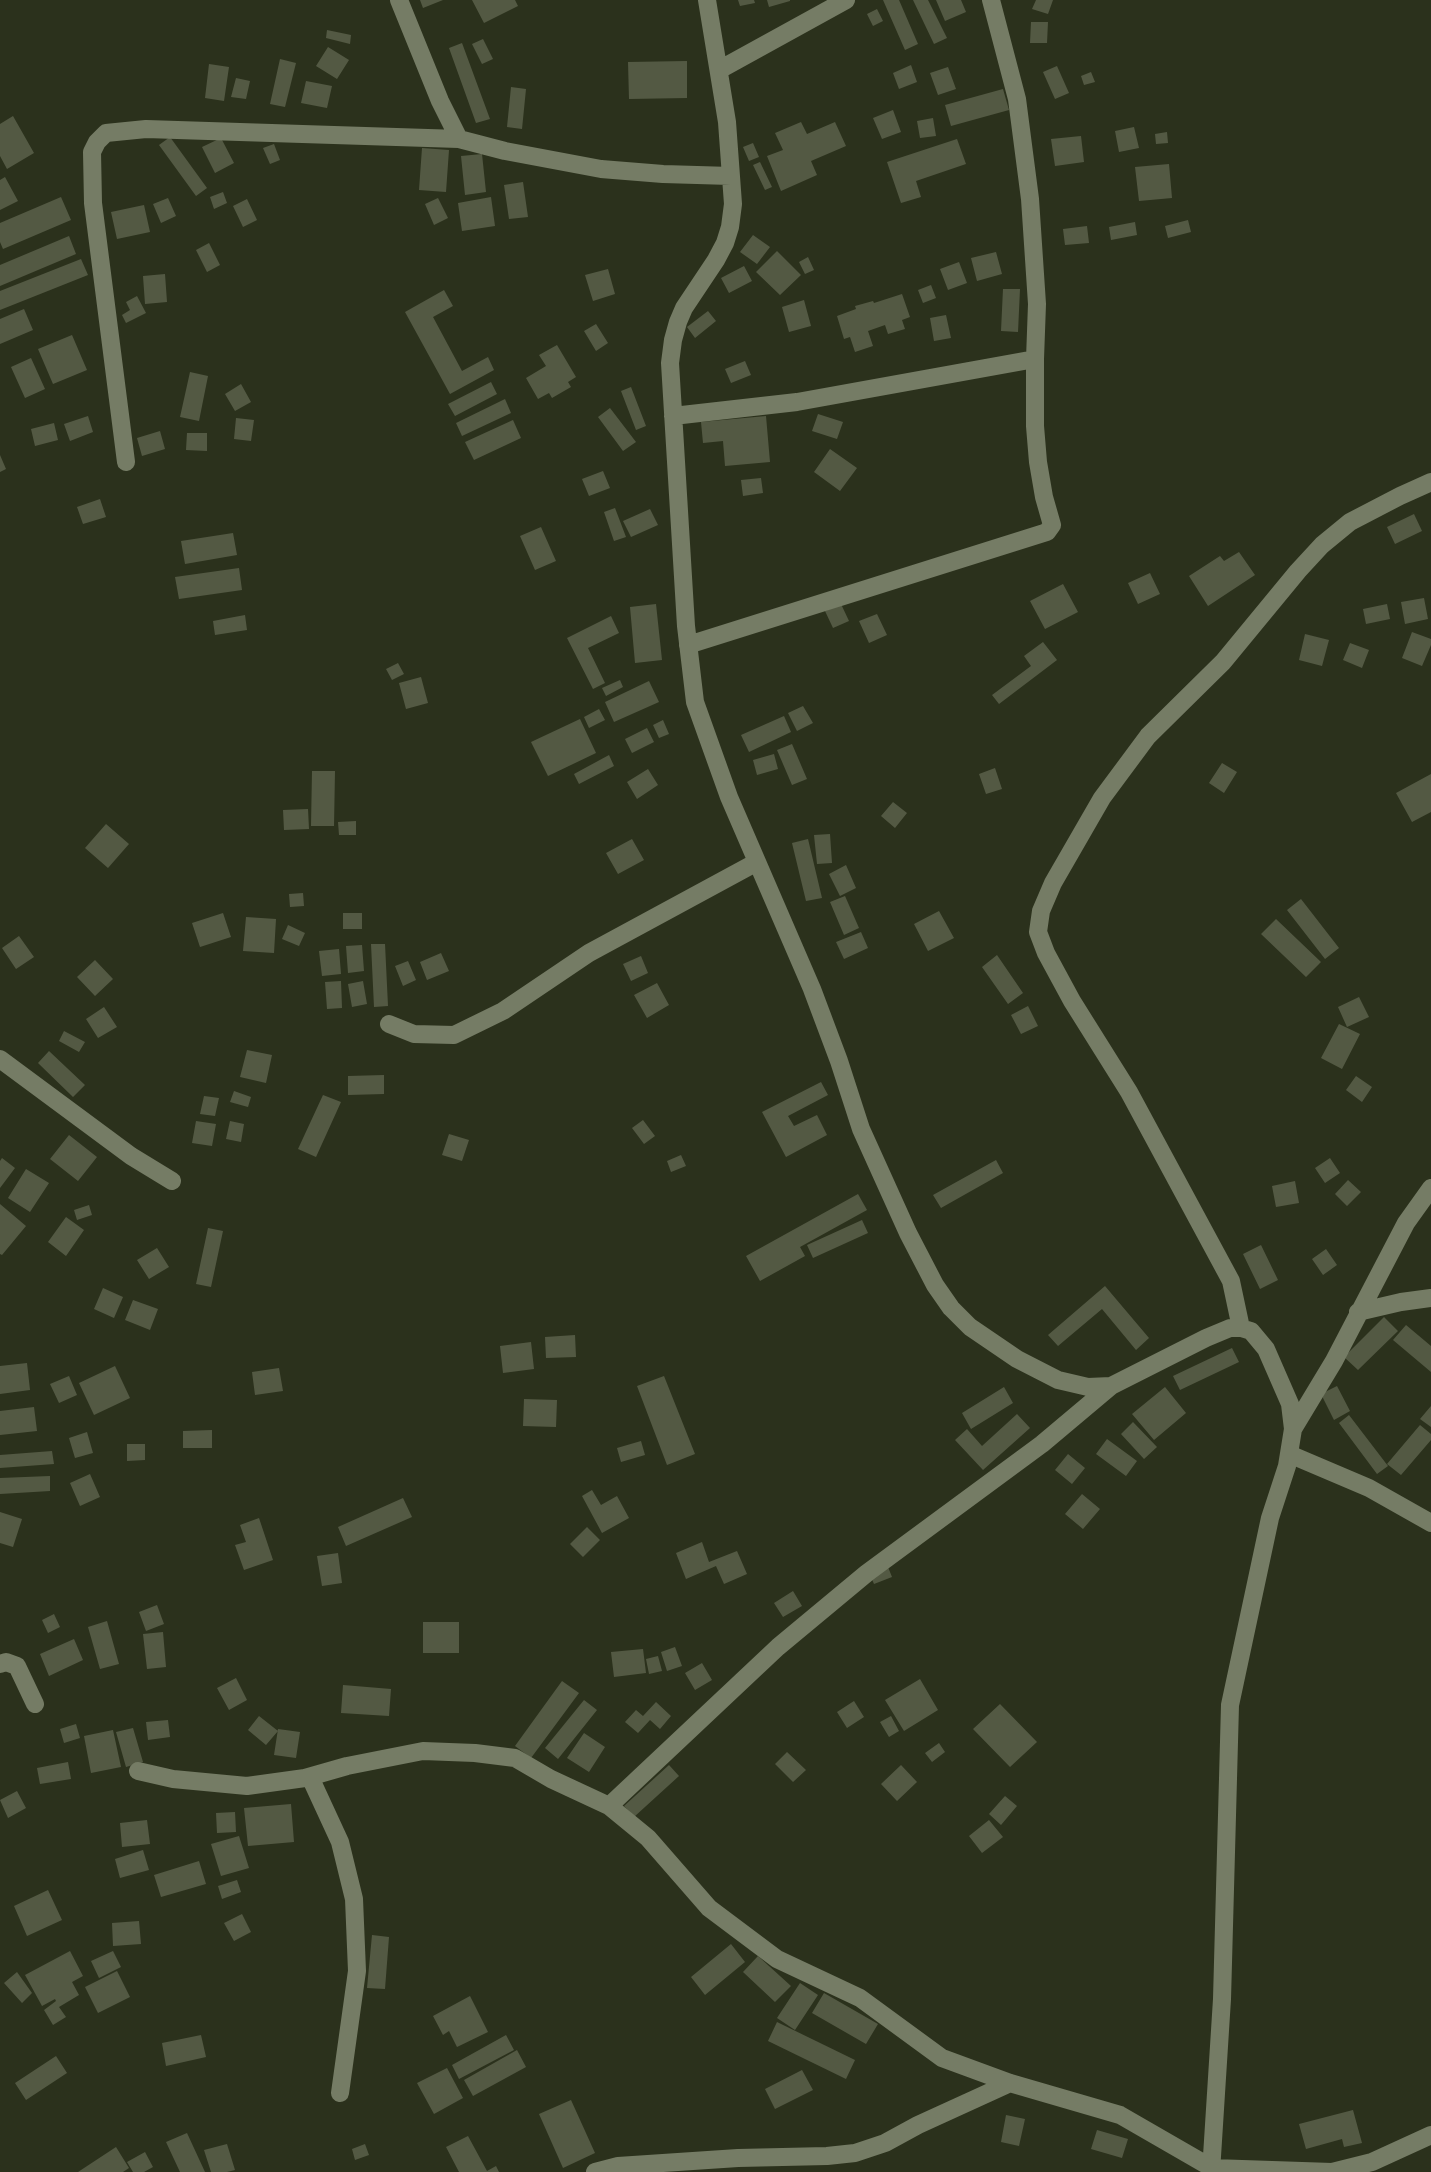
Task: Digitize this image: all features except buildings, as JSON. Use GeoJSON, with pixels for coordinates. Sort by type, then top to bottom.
{"type":"FeatureCollection","features":[{"type":"Feature","properties":{"kind":"street"},"geometry":{"type":"LineString","coordinates":[[399,0],[440,101],[459,139]]}},
{"type":"Feature","properties":{"kind":"street"},"geometry":{"type":"LineString","coordinates":[[707,0],[727,122],[733,204],[730,227],[716,260],[684,308],[673,340],[670,363],[688,645],[695,702],[701,723],[729,797],[812,989],[861,1129],[908,1233],[935,1285],[951,1308],[970,1327],[1017,1359],[1058,1380],[1088,1387],[1111,1385]]}},
{"type":"Feature","properties":{"kind":"street"},"geometry":{"type":"LineString","coordinates":[[719,70],[846,0]]}},
{"type":"Feature","properties":{"kind":"street"},"geometry":{"type":"LineString","coordinates":[[688,645],[1047,532],[1052,525],[1044,497],[1035,426],[1037,304],[1030,199],[1017,99],[991,0]]}},
{"type":"Feature","properties":{"kind":"street"},"geometry":{"type":"LineString","coordinates":[[125,462],[93,203],[92,152],[106,133],[146,129],[459,139],[505,151],[601,169],[731,176]]}},
{"type":"Feature","properties":{"kind":"street"},"geometry":{"type":"LineString","coordinates":[[673,416],[797,402],[1035,359]]}},
{"type":"Feature","properties":{"kind":"street"},"geometry":{"type":"LineString","coordinates":[[1241,1328],[1231,1281],[1129,1093],[1072,1001],[1046,953],[1038,932],[1041,911],[1053,883],[1102,798],[1148,736],[1223,662],[1322,545],[1350,522],[1431,482]]}},
{"type":"Feature","properties":{"kind":"street"},"geometry":{"type":"LineString","coordinates":[[389,1024],[414,1034],[454,1035],[503,1011],[589,953],[757,862]]}},
{"type":"Feature","properties":{"kind":"street"},"geometry":{"type":"LineString","coordinates":[[0,1059],[131,1156],[173,1181]]}},
{"type":"Feature","properties":{"kind":"street"},"geometry":{"type":"LineString","coordinates":[[1293,1429],[1334,1360],[1406,1223],[1431,1188]]}},
{"type":"Feature","properties":{"kind":"street"},"geometry":{"type":"LineString","coordinates":[[1358,1312],[1431,1298]]}},
{"type":"Feature","properties":{"kind":"street"},"geometry":{"type":"LineString","coordinates":[[609,1806],[778,1647],[867,1573],[1042,1444],[1111,1385],[1230,1328],[1251,1331],[1266,1349],[1290,1404],[1293,1429],[1287,1466],[1270,1518],[1230,1705],[1222,1999],[1211,2170]]}},
{"type":"Feature","properties":{"kind":"street"},"geometry":{"type":"LineString","coordinates":[[1289,1454],[1369,1488],[1431,1523]]}},
{"type":"Feature","properties":{"kind":"street"},"geometry":{"type":"LineString","coordinates":[[0,1664],[6,1662],[20,1671],[35,1704]]}},
{"type":"Feature","properties":{"kind":"street"},"geometry":{"type":"LineString","coordinates":[[138,1771],[173,1779],[247,1786],[310,1777],[346,1766],[423,1751],[515,1758],[551,1779],[609,1806],[648,1838],[709,1908],[777,1959],[860,1998],[942,2058],[1010,2083],[1120,2115],[1211,2170],[1332,2172],[1372,2162],[1431,2135]]}},
{"type":"Feature","properties":{"kind":"street"},"geometry":{"type":"LineString","coordinates":[[310,1777],[341,1842],[354,1899],[357,1971],[340,2093]]}},
{"type":"Feature","properties":{"kind":"street"},"geometry":{"type":"LineString","coordinates":[[595,2172],[618,2166],[855,2153],[885,2143],[1010,2083]]}}]}
